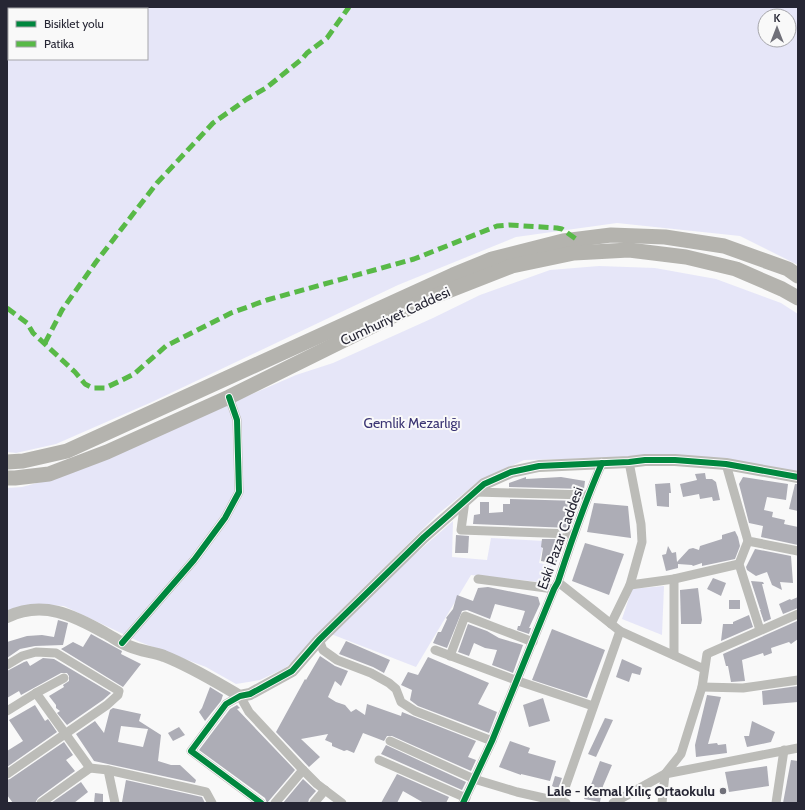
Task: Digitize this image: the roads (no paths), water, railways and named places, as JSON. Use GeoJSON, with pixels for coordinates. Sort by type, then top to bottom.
{"type":"FeatureCollection","features":[{"type":"Feature","properties":{"kind":"main road","name":"Cumhuriyet Caddesi"},"geometry":{"type":"LineString","coordinates":[[7,462],[23,461],[67,451],[453,275],[492,259],[562,241],[611,235],[665,237],[724,246],[788,269],[798,276]]}},
{"type":"Feature","properties":{"kind":"main road","name":"Cumhuriyet Caddesi"},"geometry":{"type":"LineString","coordinates":[[7,478],[49,474],[107,452],[229,397],[424,300],[512,266],[574,253],[628,250],[686,257],[736,269],[782,288],[798,298]]}},
{"type":"Feature","properties":{"kind":"street"},"geometry":{"type":"LineString","coordinates":[[122,642],[194,560],[225,518],[239,492],[238,420],[229,397]]}},
{"type":"Feature","properties":{"kind":"street"},"geometry":{"type":"LineString","coordinates":[[261,803],[191,751],[226,704],[240,696],[250,694],[292,671],[319,640],[424,536],[484,484],[511,472],[539,466],[645,460],[675,460],[726,464],[798,478]]}},
{"type":"Feature","properties":{"kind":"street"},"geometry":{"type":"LineString","coordinates":[[612,624],[630,585],[642,547],[643,537],[629,462]]}},
{"type":"Feature","properties":{"kind":"street","name":"Eski Pazar Caddesi"},"geometry":{"type":"LineString","coordinates":[[465,800],[518,682],[556,586],[588,495],[602,463]]}},
{"type":"Feature","properties":{"kind":"street"},"geometry":{"type":"LineString","coordinates":[[726,464],[748,541],[739,564],[760,630]]}},
{"type":"Feature","properties":{"kind":"street"},"geometry":{"type":"LineString","coordinates":[[475,492],[588,495]]}},
{"type":"Feature","properties":{"kind":"street"},"geometry":{"type":"LineString","coordinates":[[465,501],[461,530],[574,534]]}},
{"type":"Feature","properties":{"kind":"street"},"geometry":{"type":"LineString","coordinates":[[748,541],[798,550]]}},
{"type":"Feature","properties":{"kind":"street"},"geometry":{"type":"LineString","coordinates":[[630,585],[674,579],[739,564]]}},
{"type":"Feature","properties":{"kind":"street"},"geometry":{"type":"LineString","coordinates":[[478,579],[556,586],[620,631],[704,669]]}},
{"type":"Feature","properties":{"kind":"street"},"geometry":{"type":"LineString","coordinates":[[674,579],[674,655]]}},
{"type":"Feature","properties":{"kind":"street"},"geometry":{"type":"LineString","coordinates":[[7,616],[16,612],[34,609],[48,609],[67,614],[129,646],[163,656],[197,670],[240,696],[249,712],[303,770],[342,803]]}},
{"type":"Feature","properties":{"kind":"street"},"geometry":{"type":"LineString","coordinates":[[662,803],[665,774],[681,754],[702,687],[707,654],[798,614]]}},
{"type":"Feature","properties":{"kind":"street"},"geometry":{"type":"LineString","coordinates":[[450,656],[465,616],[533,642]]}},
{"type":"Feature","properties":{"kind":"street"},"geometry":{"type":"LineString","coordinates":[[390,741],[474,779],[517,792],[563,802],[593,706],[620,631]]}},
{"type":"Feature","properties":{"kind":"street"},"geometry":{"type":"LineString","coordinates":[[319,640],[323,650],[337,660],[371,673],[389,682],[396,689],[401,702],[415,711],[492,741]]}},
{"type":"Feature","properties":{"kind":"street"},"geometry":{"type":"LineString","coordinates":[[435,650],[518,682],[593,706]]}},
{"type":"Feature","properties":{"kind":"street"},"geometry":{"type":"LineString","coordinates":[[7,774],[66,735],[107,705],[118,695],[119,691],[56,653],[36,652],[8,662]]}},
{"type":"Feature","properties":{"kind":"street"},"geometry":{"type":"LineString","coordinates":[[7,711],[64,678]]}},
{"type":"Feature","properties":{"kind":"street"},"geometry":{"type":"LineString","coordinates":[[702,687],[742,688],[798,680]]}},
{"type":"Feature","properties":{"kind":"street"},"geometry":{"type":"LineString","coordinates":[[36,693],[90,768]]}},
{"type":"Feature","properties":{"kind":"street"},"geometry":{"type":"LineString","coordinates":[[612,803],[665,774],[798,748]]}},
{"type":"Feature","properties":{"kind":"street"},"geometry":{"type":"LineString","coordinates":[[776,803],[784,750]]}},
{"type":"Feature","properties":{"kind":"street"},"geometry":{"type":"LineString","coordinates":[[379,760],[465,800]]}},
{"type":"Feature","properties":{"kind":"street"},"geometry":{"type":"LineString","coordinates":[[40,803],[90,768],[108,770],[206,792],[212,803]]}},
{"type":"Feature","properties":{"kind":"street"},"geometry":{"type":"LineString","coordinates":[[108,770],[115,803]]}},
{"type":"Feature","properties":{"kind":"street"},"geometry":{"type":"LineString","coordinates":[[275,803],[303,770]]}},
{"type":"Feature","properties":{"kind":"street"},"geometry":{"type":"LineString","coordinates":[[314,803],[325,790]]}},
{"type":"Feature","properties":{"kind":"place","name":"Lale - Kemal Kılıç Ortaokulu"},"geometry":{"type":"Point","coordinates":[723,791]}},
{"type":"Feature","properties":{"kind":"park label","name":"Gemlik Mezarlığı"},"geometry":{"type":"Point","coordinates":[412,423]}}]}
